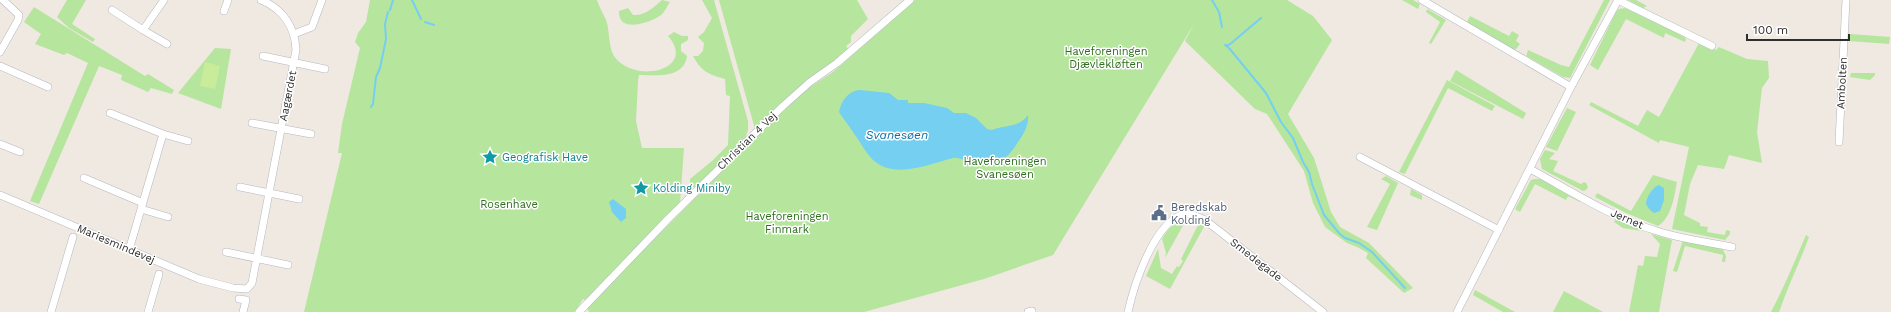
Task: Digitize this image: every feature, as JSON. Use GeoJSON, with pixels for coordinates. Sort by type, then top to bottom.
{"type":"FeatureCollection","features":[{"type":"Feature","properties":{"kind":"street"},"geometry":{"type":"LineString","coordinates":[[0,52],[18,20],[19,15],[2,0]]}},
{"type":"Feature","properties":{"kind":"street"},"geometry":{"type":"LineString","coordinates":[[143,30],[164,0]]}},
{"type":"Feature","properties":{"kind":"street"},"geometry":{"type":"LineString","coordinates":[[224,11],[228,0]]}},
{"type":"Feature","properties":{"kind":"street","name":"Aagærdet"},"geometry":{"type":"LineString","coordinates":[[233,288],[243,290],[250,286],[257,258],[295,63],[296,50],[294,34],[286,18],[280,11],[261,0]]}},
{"type":"Feature","properties":{"kind":"street"},"geometry":{"type":"LineString","coordinates":[[294,34],[312,27],[322,0]]}},
{"type":"Feature","properties":{"kind":"street","name":"Christian 4 Vej"},"geometry":{"type":"LineString","coordinates":[[579,312],[672,214],[783,106],[810,82],[837,63],[910,0]]}},
{"type":"Feature","properties":{"kind":"street"},"geometry":{"type":"LineString","coordinates":[[1422,0],[1571,87]]}},
{"type":"Feature","properties":{"kind":"street"},"geometry":{"type":"LineString","coordinates":[[1457,312],[1571,87],[1618,0],[1712,46]]}},
{"type":"Feature","properties":{"kind":"street","name":"Ambolten"},"geometry":{"type":"LineString","coordinates":[[1839,142],[1846,0]]}},
{"type":"Feature","properties":{"kind":"street"},"geometry":{"type":"LineString","coordinates":[[112,10],[167,44]]}},
{"type":"Feature","properties":{"kind":"street","name":"Aagærdet"},"geometry":{"type":"LineString","coordinates":[[264,56],[325,69]]}},
{"type":"Feature","properties":{"kind":"street"},"geometry":{"type":"LineString","coordinates":[[0,66],[48,87]]}},
{"type":"Feature","properties":{"kind":"street"},"geometry":{"type":"LineString","coordinates":[[110,113],[163,134],[188,142]]}},
{"type":"Feature","properties":{"kind":"street","name":"Aagærdet"},"geometry":{"type":"LineString","coordinates":[[252,123],[311,134]]}},
{"type":"Feature","properties":{"kind":"street"},"geometry":{"type":"LineString","coordinates":[[129,250],[163,134]]}},
{"type":"Feature","properties":{"kind":"street"},"geometry":{"type":"LineString","coordinates":[[0,144],[20,152]]}},
{"type":"Feature","properties":{"kind":"street"},"geometry":{"type":"LineString","coordinates":[[1360,157],[1499,230]]}},
{"type":"Feature","properties":{"kind":"street","name":"Jernet"},"geometry":{"type":"LineString","coordinates":[[1530,169],[1607,210],[1633,222],[1657,231],[1732,247]]}},
{"type":"Feature","properties":{"kind":"street"},"geometry":{"type":"LineString","coordinates":[[84,178],[168,217]]}},
{"type":"Feature","properties":{"kind":"street"},"geometry":{"type":"LineString","coordinates":[[240,187],[299,199]]}},
{"type":"Feature","properties":{"kind":"street","name":"Mariesmindevej"},"geometry":{"type":"LineString","coordinates":[[0,195],[199,280],[233,288]]}},
{"type":"Feature","properties":{"kind":"street","name":"Smedegade"},"geometry":{"type":"LineString","coordinates":[[1128,312],[1133,289],[1155,242],[1164,227],[1171,221],[1185,214],[1195,215],[1205,220],[1322,312]]}},
{"type":"Feature","properties":{"kind":"street"},"geometry":{"type":"LineString","coordinates":[[51,312],[73,237]]}},
{"type":"Feature","properties":{"kind":"street"},"geometry":{"type":"LineString","coordinates":[[226,252],[288,265]]}},
{"type":"Feature","properties":{"kind":"street"},"geometry":{"type":"LineString","coordinates":[[148,312],[159,274]]}},
{"type":"Feature","properties":{"kind":"street"},"geometry":{"type":"LineString","coordinates":[[239,299],[246,300],[243,312]]}},
{"type":"Feature","properties":{"kind":"green space"},"geometry":{"type":"Polygon","coordinates":[[[67,0],[86,0],[72,24],[95,39],[93,42],[69,28],[57,17],[67,0]]]}},
{"type":"Feature","properties":{"kind":"green space","name":"Geografisk Have"},"geometry":{"type":"Polygon","coordinates":[[[370,0],[597,0],[606,20],[614,56],[623,65],[635,70],[660,70],[669,65],[675,58],[675,48],[668,36],[674,32],[682,36],[688,36],[688,40],[681,44],[681,51],[687,56],[681,69],[661,75],[639,75],[636,121],[642,148],[684,148],[680,203],[585,300],[583,299],[575,312],[304,312],[342,153],[338,153],[342,124],[360,48],[355,42],[358,33],[366,22],[370,0]]]}},
{"type":"Feature","properties":{"kind":"green space"},"geometry":{"type":"Polygon","coordinates":[[[662,0],[670,2],[662,14],[650,21],[636,25],[624,22],[620,18],[619,11],[628,8],[633,15],[641,14],[649,11],[662,0]]]}},
{"type":"Feature","properties":{"kind":"green space"},"geometry":{"type":"Polygon","coordinates":[[[702,0],[714,0],[748,121],[748,130],[745,139],[695,188],[690,185],[690,179],[712,161],[728,145],[730,96],[726,95],[725,79],[706,72],[699,66],[693,56],[698,56],[703,51],[704,43],[698,37],[704,32],[712,18],[702,0]]]}},
{"type":"Feature","properties":{"kind":"green space"},"geometry":{"type":"Polygon","coordinates":[[[719,0],[857,0],[868,19],[851,36],[851,42],[846,46],[849,50],[803,83],[755,129],[719,0]]]}},
{"type":"Feature","properties":{"kind":"green space"},"geometry":{"type":"Polygon","coordinates":[[[915,0],[1287,0],[1313,16],[1332,40],[1288,114],[1314,158],[1331,212],[1340,227],[1369,243],[1413,288],[1404,293],[1366,258],[1368,253],[1347,243],[1325,227],[1313,203],[1304,171],[1267,114],[1255,109],[1185,41],[1194,24],[1053,255],[984,279],[864,312],[589,312],[587,308],[596,297],[771,122],[810,87],[833,72],[915,0]]]}},
{"type":"Feature","properties":{"kind":"green space"},"geometry":{"type":"Polygon","coordinates":[[[1402,0],[1413,0],[1420,4],[1418,9],[1402,0]]]}},
{"type":"Feature","properties":{"kind":"green space"},"geometry":{"type":"Polygon","coordinates":[[[1604,0],[1610,0],[1570,78],[1563,77],[1526,56],[1528,50],[1561,65],[1569,67],[1604,0]]]}},
{"type":"Feature","properties":{"kind":"green space"},"geometry":{"type":"Polygon","coordinates":[[[1628,0],[1636,0],[1647,6],[1643,8],[1628,0]]]}},
{"type":"Feature","properties":{"kind":"green space"},"geometry":{"type":"Polygon","coordinates":[[[34,7],[145,76],[148,74],[174,90],[172,94],[151,88],[148,92],[121,80],[122,75],[99,66],[39,204],[30,201],[88,63],[67,53],[64,55],[35,44],[41,34],[24,22],[34,7]]]}},
{"type":"Feature","properties":{"kind":"green space"},"geometry":{"type":"Polygon","coordinates":[[[1625,8],[1683,35],[1686,39],[1685,42],[1665,33],[1664,38],[1626,19],[1598,70],[1590,65],[1616,12],[1619,9],[1625,8]]]}},
{"type":"Feature","properties":{"kind":"green space"},"geometry":{"type":"Polygon","coordinates":[[[1427,9],[1446,20],[1431,44],[1429,43],[1440,22],[1426,12],[1427,9]]]}},
{"type":"Feature","properties":{"kind":"green space"},"geometry":{"type":"Polygon","coordinates":[[[1470,16],[1509,36],[1512,31],[1519,35],[1516,41],[1520,44],[1514,50],[1467,22],[1470,16]]]}},
{"type":"Feature","properties":{"kind":"green space"},"geometry":{"type":"Polygon","coordinates":[[[1850,34],[1890,37],[1889,44],[1849,41],[1850,34]]]}},
{"type":"Feature","properties":{"kind":"green space"},"geometry":{"type":"Polygon","coordinates":[[[1699,43],[1716,50],[1719,47],[1747,59],[1768,61],[1769,78],[1762,88],[1757,132],[1762,163],[1729,155],[1724,169],[1698,165],[1690,184],[1684,215],[1700,223],[1700,226],[1708,227],[1707,232],[1725,235],[1726,230],[1730,231],[1730,234],[1725,240],[1672,229],[1689,147],[1660,140],[1659,143],[1589,105],[1591,102],[1638,126],[1647,110],[1659,117],[1699,43]]]}},
{"type":"Feature","properties":{"kind":"green space"},"geometry":{"type":"Polygon","coordinates":[[[215,48],[231,49],[221,109],[178,93],[215,48]]]}},
{"type":"Feature","properties":{"kind":"green space"},"geometry":{"type":"Polygon","coordinates":[[[205,62],[220,66],[215,89],[200,86],[205,62]]]}},
{"type":"Feature","properties":{"kind":"green space"},"geometry":{"type":"Polygon","coordinates":[[[1456,70],[1526,113],[1523,119],[1450,81],[1456,70]]]}},
{"type":"Feature","properties":{"kind":"green space"},"geometry":{"type":"Polygon","coordinates":[[[1851,73],[1875,73],[1875,75],[1870,80],[1850,77],[1851,73]]]}},
{"type":"Feature","properties":{"kind":"green space"},"geometry":{"type":"Polygon","coordinates":[[[1447,80],[1495,106],[1492,111],[1448,88],[1405,174],[1399,172],[1447,80]]]}},
{"type":"Feature","properties":{"kind":"green space"},"geometry":{"type":"Polygon","coordinates":[[[1567,108],[1576,112],[1557,151],[1546,147],[1567,108]]]}},
{"type":"Feature","properties":{"kind":"green space"},"geometry":{"type":"Polygon","coordinates":[[[1545,150],[1555,153],[1549,159],[1558,161],[1553,171],[1581,184],[1584,182],[1586,183],[1588,187],[1586,190],[1583,191],[1542,169],[1540,159],[1545,150]]]}},
{"type":"Feature","properties":{"kind":"green space"},"geometry":{"type":"Polygon","coordinates":[[[1653,175],[1677,182],[1669,212],[1663,222],[1658,226],[1626,213],[1595,197],[1597,193],[1631,211],[1653,175]]]}},
{"type":"Feature","properties":{"kind":"green space"},"geometry":{"type":"Polygon","coordinates":[[[1386,176],[1398,183],[1377,230],[1367,227],[1390,184],[1381,179],[1386,176]]]}},
{"type":"Feature","properties":{"kind":"green space"},"geometry":{"type":"Polygon","coordinates":[[[1540,179],[1581,200],[1580,202],[1568,196],[1566,200],[1535,184],[1520,212],[1515,209],[1531,180],[1540,179]]]}},
{"type":"Feature","properties":{"kind":"green space"},"geometry":{"type":"Polygon","coordinates":[[[1411,189],[1422,195],[1422,200],[1410,195],[1411,189]]]}},
{"type":"Feature","properties":{"kind":"green space"},"geometry":{"type":"Polygon","coordinates":[[[1616,219],[1640,229],[1641,231],[1623,228],[1614,222],[1616,219]]]}},
{"type":"Feature","properties":{"kind":"green space"},"geometry":{"type":"Polygon","coordinates":[[[1186,220],[1165,258],[1166,253],[1162,239],[1172,226],[1178,222],[1186,220]]]}},
{"type":"Feature","properties":{"kind":"green space"},"geometry":{"type":"Polygon","coordinates":[[[1194,220],[1205,225],[1170,289],[1146,276],[1158,249],[1161,268],[1172,274],[1177,266],[1179,267],[1183,261],[1181,259],[1198,225],[1193,221],[1194,220]]]}},
{"type":"Feature","properties":{"kind":"green space"},"geometry":{"type":"Polygon","coordinates":[[[1651,234],[1672,240],[1659,312],[1629,312],[1638,265],[1643,266],[1645,256],[1657,257],[1660,244],[1651,234]]]}},
{"type":"Feature","properties":{"kind":"green space"},"geometry":{"type":"Polygon","coordinates":[[[1806,235],[1809,237],[1779,312],[1771,312],[1785,284],[1806,235]]]}},
{"type":"Feature","properties":{"kind":"green space"},"geometry":{"type":"Polygon","coordinates":[[[1683,240],[1722,248],[1726,256],[1725,262],[1722,262],[1723,255],[1685,246],[1677,272],[1673,271],[1683,240]]]}},
{"type":"Feature","properties":{"kind":"green space"},"geometry":{"type":"Polygon","coordinates":[[[1475,290],[1515,312],[1503,312],[1473,295],[1475,290]]]}},
{"type":"Feature","properties":{"kind":"green space"},"geometry":{"type":"Polygon","coordinates":[[[1564,291],[1603,312],[1553,312],[1564,291]]]}},
{"type":"Feature","properties":{"kind":"water","name":"Svanesøen"},"geometry":{"type":"Polygon","coordinates":[[[860,90],[889,93],[898,100],[908,100],[908,103],[924,103],[947,108],[954,113],[966,113],[976,118],[987,129],[992,130],[1016,124],[1028,115],[1028,122],[1024,133],[1013,149],[1008,155],[997,162],[984,164],[953,158],[918,168],[899,170],[890,169],[873,160],[839,112],[841,104],[846,97],[852,92],[860,90]]]}},
{"type":"Feature","properties":{"kind":"water"},"geometry":{"type":"Polygon","coordinates":[[[1659,185],[1664,188],[1664,200],[1660,211],[1654,213],[1646,203],[1651,192],[1659,185]]]}},
{"type":"Feature","properties":{"kind":"water"},"geometry":{"type":"Polygon","coordinates":[[[613,199],[626,209],[626,218],[621,222],[612,212],[609,202],[613,199]]]}},
{"type":"Feature","properties":{"kind":"waterway"},"geometry":{"type":"LineString","coordinates":[[390,10],[393,0]]}},
{"type":"Feature","properties":{"kind":"waterway"},"geometry":{"type":"LineString","coordinates":[[412,0],[421,19]]}},
{"type":"Feature","properties":{"kind":"waterway"},"geometry":{"type":"LineString","coordinates":[[1212,0],[1219,12],[1222,27]]}},
{"type":"Feature","properties":{"kind":"waterway"},"geometry":{"type":"LineString","coordinates":[[371,107],[373,104],[376,77],[380,68],[386,39],[385,24],[388,12]]}},
{"type":"Feature","properties":{"kind":"waterway"},"geometry":{"type":"LineString","coordinates":[[1227,45],[1229,45],[1261,18]]}},
{"type":"Feature","properties":{"kind":"waterway"},"geometry":{"type":"LineString","coordinates":[[425,22],[434,25]]}},
{"type":"Feature","properties":{"kind":"waterway"},"geometry":{"type":"LineString","coordinates":[[1225,45],[1266,93],[1281,122],[1293,138],[1309,172],[1324,215],[1345,238],[1359,243],[1372,252],[1405,288]]}},
{"type":"Feature","properties":{"kind":"place","name":"Geografisk Have"},"geometry":{"type":"Point","coordinates":[490,157]}},
{"type":"Feature","properties":{"kind":"place","name":"Kolding Miniby"},"geometry":{"type":"Point","coordinates":[641,188]}},
{"type":"Feature","properties":{"kind":"place","name":"Beredskab Kolding"},"geometry":{"type":"Point","coordinates":[1159,213]}},
{"type":"Feature","properties":{"kind":"park label","name":"Haveforeningen Djævlekløften"},"geometry":{"type":"Point","coordinates":[1106,57]}},
{"type":"Feature","properties":{"kind":"park label","name":"Haveforeningen Svanesøen"},"geometry":{"type":"Point","coordinates":[1005,167]}},
{"type":"Feature","properties":{"kind":"park label","name":"Rosenhave"},"geometry":{"type":"Point","coordinates":[509,204]}},
{"type":"Feature","properties":{"kind":"park label","name":"Haveforeningen Finmark"},"geometry":{"type":"Point","coordinates":[787,222]}}]}
